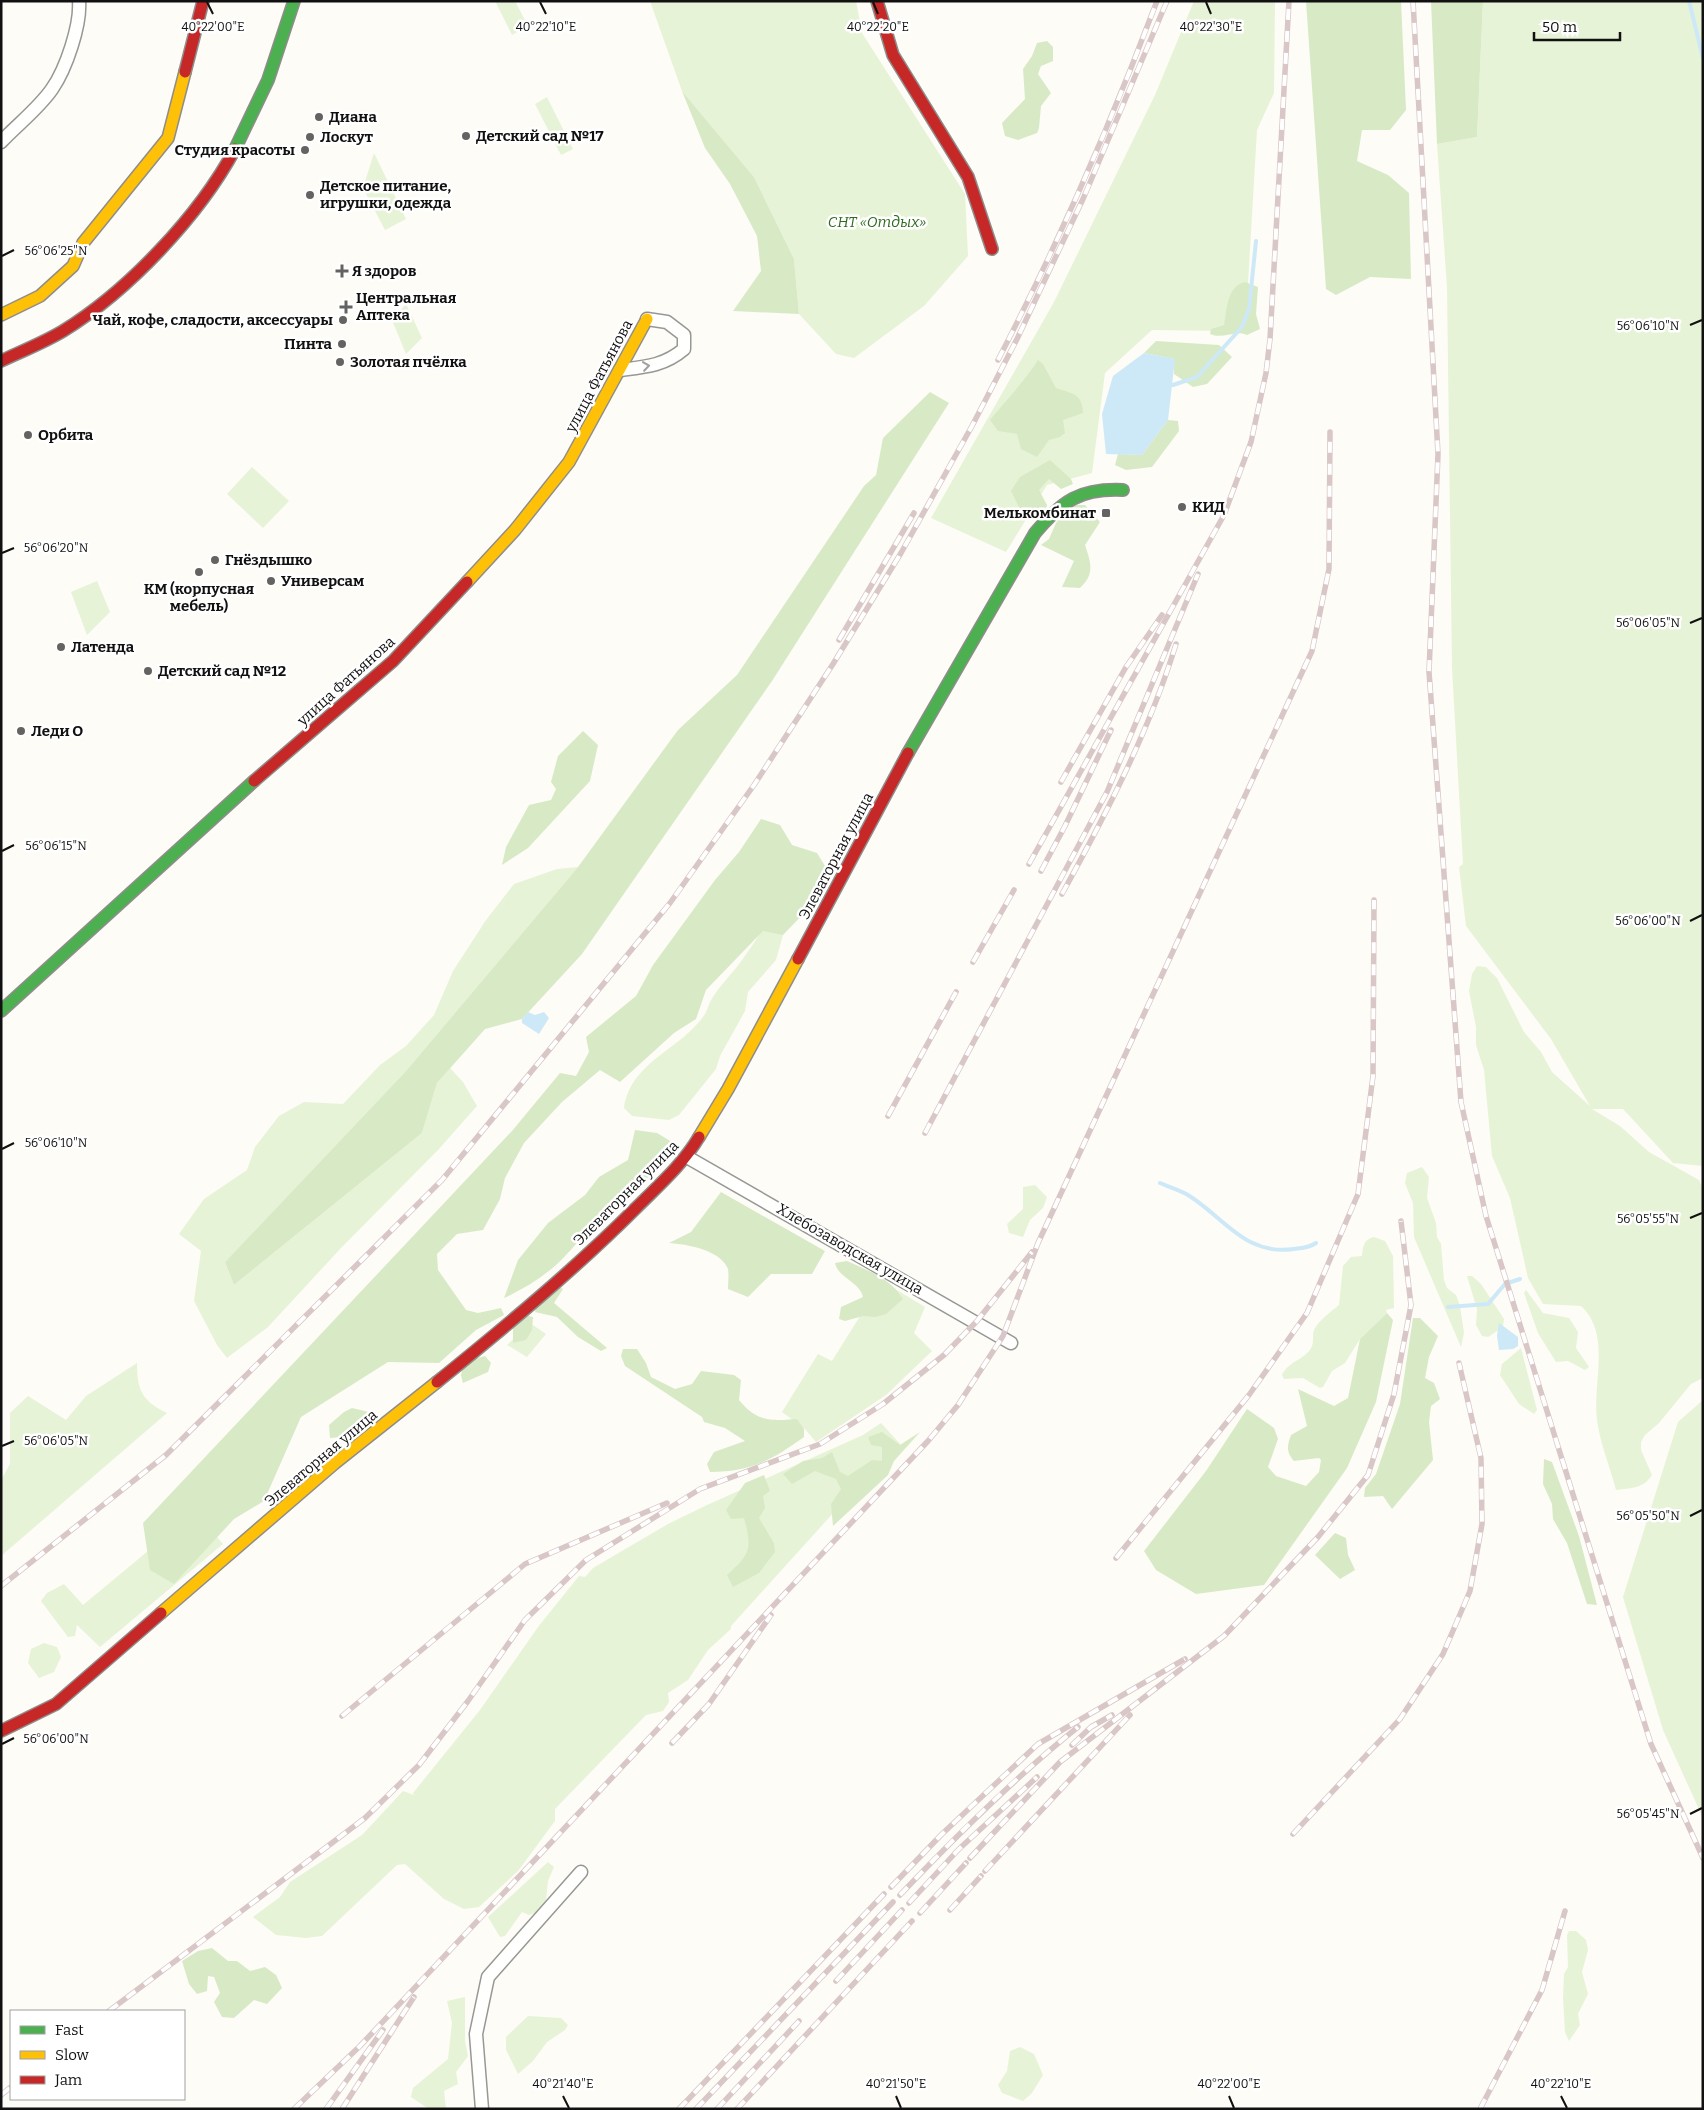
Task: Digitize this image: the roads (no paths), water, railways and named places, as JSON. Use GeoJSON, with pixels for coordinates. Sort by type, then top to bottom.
{"type":"FeatureCollection","features":[{"type":"Feature","properties":{"kind":"street"},"geometry":{"type":"LineString","coordinates":[[1,142],[52,89],[68,55],[80,10],[79,1]]}},
{"type":"Feature","properties":{"kind":"street"},"geometry":{"type":"LineString","coordinates":[[1,315],[40,296],[72,266],[83,243],[168,138],[203,1]]}},
{"type":"Feature","properties":{"kind":"street"},"geometry":{"type":"LineString","coordinates":[[1,361],[70,326],[118,290],[162,248],[196,210],[226,167],[254,114],[277,58],[294,1]]}},
{"type":"Feature","properties":{"kind":"street"},"geometry":{"type":"LineString","coordinates":[[877,1],[893,55],[968,177],[992,250]]}},
{"type":"Feature","properties":{"kind":"street"},"geometry":{"type":"LineString","coordinates":[[620,370],[672,359],[684,349],[684,335],[667,322],[647,319]]}},
{"type":"Feature","properties":{"kind":"street","name":"улица Фатьянова"},"geometry":{"type":"LineString","coordinates":[[1,1012],[87,935],[217,813],[393,661],[516,530],[569,462],[647,319]]}},
{"type":"Feature","properties":{"kind":"street","name":"Элеваторная улица"},"geometry":{"type":"LineString","coordinates":[[1,1731],[38,1714],[64,1698],[335,1463],[488,1341],[610,1234],[687,1157],[728,1089],[896,774],[1035,533],[1053,512],[1080,494],[1100,488],[1123,490]]}},
{"type":"Feature","properties":{"kind":"street","name":"Хлебозаводская улица"},"geometry":{"type":"LineString","coordinates":[[687,1157],[1012,1343]]}},
{"type":"Feature","properties":{"kind":"street"},"geometry":{"type":"LineString","coordinates":[[482,2109],[476,2034],[488,1977],[581,1872]]}},
{"type":"Feature","properties":{"kind":"water"},"geometry":{"type":"Polygon","coordinates":[[[1144,353],[1175,359],[1168,420],[1142,455],[1106,454],[1102,414],[1113,376],[1144,353]]]}},
{"type":"Feature","properties":{"kind":"water"},"geometry":{"type":"Polygon","coordinates":[[[528,1012],[535,1015],[544,1012],[549,1018],[539,1034],[522,1023],[522,1019],[528,1012]]]}},
{"type":"Feature","properties":{"kind":"water"},"geometry":{"type":"Polygon","coordinates":[[[1499,1323],[1518,1337],[1518,1346],[1513,1349],[1499,1350],[1497,1336],[1499,1323]]]}},
{"type":"Feature","properties":{"kind":"waterway"},"geometry":{"type":"LineString","coordinates":[[1689,1],[1703,58]]}},
{"type":"Feature","properties":{"kind":"waterway"},"geometry":{"type":"LineString","coordinates":[[1173,385],[1197,377],[1242,327],[1249,309],[1256,241]]}},
{"type":"Feature","properties":{"kind":"waterway"},"geometry":{"type":"LineString","coordinates":[[1160,1183],[1188,1195],[1236,1233],[1262,1247],[1277,1250],[1294,1249],[1308,1247],[1316,1243]]}},
{"type":"Feature","properties":{"kind":"waterway"},"geometry":{"type":"LineString","coordinates":[[1448,1307],[1488,1304],[1505,1284],[1520,1279]]}},
{"type":"Feature","properties":{"kind":"railway"},"geometry":{"type":"LineString","coordinates":[[998,360],[1042,272],[1083,183],[1157,1]]}},
{"type":"Feature","properties":{"kind":"railway"},"geometry":{"type":"LineString","coordinates":[[1,1586],[166,1455],[442,1180],[670,903],[754,785],[833,664],[901,553],[972,426],[1017,339],[1083,199],[1167,1]]}},
{"type":"Feature","properties":{"kind":"railway"},"geometry":{"type":"LineString","coordinates":[[1029,864],[1224,515],[1251,442],[1266,373],[1270,339],[1289,1]]}},
{"type":"Feature","properties":{"kind":"railway"},"geometry":{"type":"LineString","coordinates":[[1413,1],[1438,454],[1429,672],[1461,1102],[1486,1216],[1651,1744],[1703,1858]]}},
{"type":"Feature","properties":{"kind":"railway"},"geometry":{"type":"LineString","coordinates":[[294,2109],[360,2046],[928,1441],[958,1405],[1003,1336],[1038,1243],[1312,651],[1329,569],[1330,432]]}},
{"type":"Feature","properties":{"kind":"railway"},"geometry":{"type":"LineString","coordinates":[[839,640],[914,513]]}},
{"type":"Feature","properties":{"kind":"railway"},"geometry":{"type":"LineString","coordinates":[[925,1133],[1107,792],[1198,574]]}},
{"type":"Feature","properties":{"kind":"railway"},"geometry":{"type":"LineString","coordinates":[[1061,782],[1126,667],[1162,615]]}},
{"type":"Feature","properties":{"kind":"railway"},"geometry":{"type":"LineString","coordinates":[[1062,894],[1095,834],[1140,741],[1176,644]]}},
{"type":"Feature","properties":{"kind":"railway"},"geometry":{"type":"LineString","coordinates":[[1041,871],[1111,730]]}},
{"type":"Feature","properties":{"kind":"railway"},"geometry":{"type":"LineString","coordinates":[[973,962],[1014,890]]}},
{"type":"Feature","properties":{"kind":"railway"},"geometry":{"type":"LineString","coordinates":[[1116,1558],[1249,1395],[1307,1313],[1358,1194],[1373,1076],[1374,900]]}},
{"type":"Feature","properties":{"kind":"railway"},"geometry":{"type":"LineString","coordinates":[[888,1116],[956,992]]}},
{"type":"Feature","properties":{"kind":"railway"},"geometry":{"type":"LineString","coordinates":[[970,1858],[1060,1762],[1224,1636],[1318,1537],[1368,1475],[1394,1394],[1411,1305],[1401,1221]]}},
{"type":"Feature","properties":{"kind":"railway"},"geometry":{"type":"LineString","coordinates":[[110,2010],[365,1818],[419,1765],[468,1701],[525,1620],[586,1560],[700,1489],[820,1444],[883,1404],[944,1355],[977,1321],[1032,1252]]}},
{"type":"Feature","properties":{"kind":"railway"},"geometry":{"type":"LineString","coordinates":[[1293,1834],[1400,1719],[1443,1654],[1470,1591],[1482,1524],[1481,1458],[1459,1363]]}},
{"type":"Feature","properties":{"kind":"railway"},"geometry":{"type":"LineString","coordinates":[[342,1716],[525,1564],[667,1503]]}},
{"type":"Feature","properties":{"kind":"railway"},"geometry":{"type":"LineString","coordinates":[[672,1743],[709,1704],[771,1615]]}},
{"type":"Feature","properties":{"kind":"railway"},"geometry":{"type":"LineString","coordinates":[[891,1887],[942,1834],[1038,1744],[1185,1659]]}},
{"type":"Feature","properties":{"kind":"railway"},"geometry":{"type":"LineString","coordinates":[[1072,1745],[1091,1727],[1112,1715]]}},
{"type":"Feature","properties":{"kind":"railway"},"geometry":{"type":"LineString","coordinates":[[985,1871],[1130,1715]]}},
{"type":"Feature","properties":{"kind":"railway"},"geometry":{"type":"LineString","coordinates":[[900,1895],[986,1808],[1031,1766],[1078,1727]]}},
{"type":"Feature","properties":{"kind":"railway"},"geometry":{"type":"LineString","coordinates":[[909,1903],[959,1849],[1037,1777]]}},
{"type":"Feature","properties":{"kind":"railway"},"geometry":{"type":"LineString","coordinates":[[920,1913],[966,1863]]}},
{"type":"Feature","properties":{"kind":"railway"},"geometry":{"type":"LineString","coordinates":[[950,1910],[981,1876]]}},
{"type":"Feature","properties":{"kind":"railway"},"geometry":{"type":"LineString","coordinates":[[679,2109],[884,1894]]}},
{"type":"Feature","properties":{"kind":"railway"},"geometry":{"type":"LineString","coordinates":[[696,2109],[893,1902]]}},
{"type":"Feature","properties":{"kind":"railway"},"geometry":{"type":"LineString","coordinates":[[836,1981],[902,1910]]}},
{"type":"Feature","properties":{"kind":"railway"},"geometry":{"type":"LineString","coordinates":[[1480,2109],[1542,1990],[1565,1911]]}},
{"type":"Feature","properties":{"kind":"railway"},"geometry":{"type":"LineString","coordinates":[[737,2109],[912,1921]]}},
{"type":"Feature","properties":{"kind":"railway"},"geometry":{"type":"LineString","coordinates":[[342,2109],[414,1997]]}},
{"type":"Feature","properties":{"kind":"railway"},"geometry":{"type":"LineString","coordinates":[[717,2109],[799,2021]]}},
{"type":"Feature","properties":{"kind":"railway"},"geometry":{"type":"LineString","coordinates":[[326,2109],[383,2030]]}},
{"type":"Feature","properties":{"kind":"railway"},"geometry":{"type":"LineString","coordinates":[[1,2095],[10,2088]]}},
{"type":"Feature","properties":{"kind":"place","name":"Диана"},"geometry":{"type":"Point","coordinates":[319,117]}},
{"type":"Feature","properties":{"kind":"place","name":"Детский сад №17"},"geometry":{"type":"Point","coordinates":[466,136]}},
{"type":"Feature","properties":{"kind":"place","name":"Лоскут"},"geometry":{"type":"Point","coordinates":[310,137]}},
{"type":"Feature","properties":{"kind":"place","name":"Студия красоты"},"geometry":{"type":"Point","coordinates":[305,150]}},
{"type":"Feature","properties":{"kind":"place","name":"Детское питание, игрушки, одежда"},"geometry":{"type":"Point","coordinates":[310,195]}},
{"type":"Feature","properties":{"kind":"place","name":"Я здоров"},"geometry":{"type":"Point","coordinates":[342,271]}},
{"type":"Feature","properties":{"kind":"place","name":"Центральная Аптека"},"geometry":{"type":"Point","coordinates":[346,307]}},
{"type":"Feature","properties":{"kind":"place","name":"Чай, кофе, сладости, аксессуары"},"geometry":{"type":"Point","coordinates":[343,320]}},
{"type":"Feature","properties":{"kind":"place","name":"Пинта"},"geometry":{"type":"Point","coordinates":[342,344]}},
{"type":"Feature","properties":{"kind":"place","name":"Золотая пчёлка"},"geometry":{"type":"Point","coordinates":[340,362]}},
{"type":"Feature","properties":{"kind":"place","name":"Орбита"},"geometry":{"type":"Point","coordinates":[28,435]}},
{"type":"Feature","properties":{"kind":"place","name":"КИД"},"geometry":{"type":"Point","coordinates":[1182,507]}},
{"type":"Feature","properties":{"kind":"place","name":"Мелькомбинат"},"geometry":{"type":"Point","coordinates":[1106,513]}},
{"type":"Feature","properties":{"kind":"place","name":"Гнёздышко"},"geometry":{"type":"Point","coordinates":[215,560]}},
{"type":"Feature","properties":{"kind":"place","name":"КМ (корпусная мебель)"},"geometry":{"type":"Point","coordinates":[199,572]}},
{"type":"Feature","properties":{"kind":"place","name":"Универсам"},"geometry":{"type":"Point","coordinates":[271,581]}},
{"type":"Feature","properties":{"kind":"place","name":"Латенда"},"geometry":{"type":"Point","coordinates":[61,647]}},
{"type":"Feature","properties":{"kind":"place","name":"Детский сад №12"},"geometry":{"type":"Point","coordinates":[148,671]}},
{"type":"Feature","properties":{"kind":"place","name":"Леди О"},"geometry":{"type":"Point","coordinates":[21,731]}},
{"type":"Feature","properties":{"kind":"park label","name":"СНТ «Отдых»"},"geometry":{"type":"Point","coordinates":[877,222]}}]}
